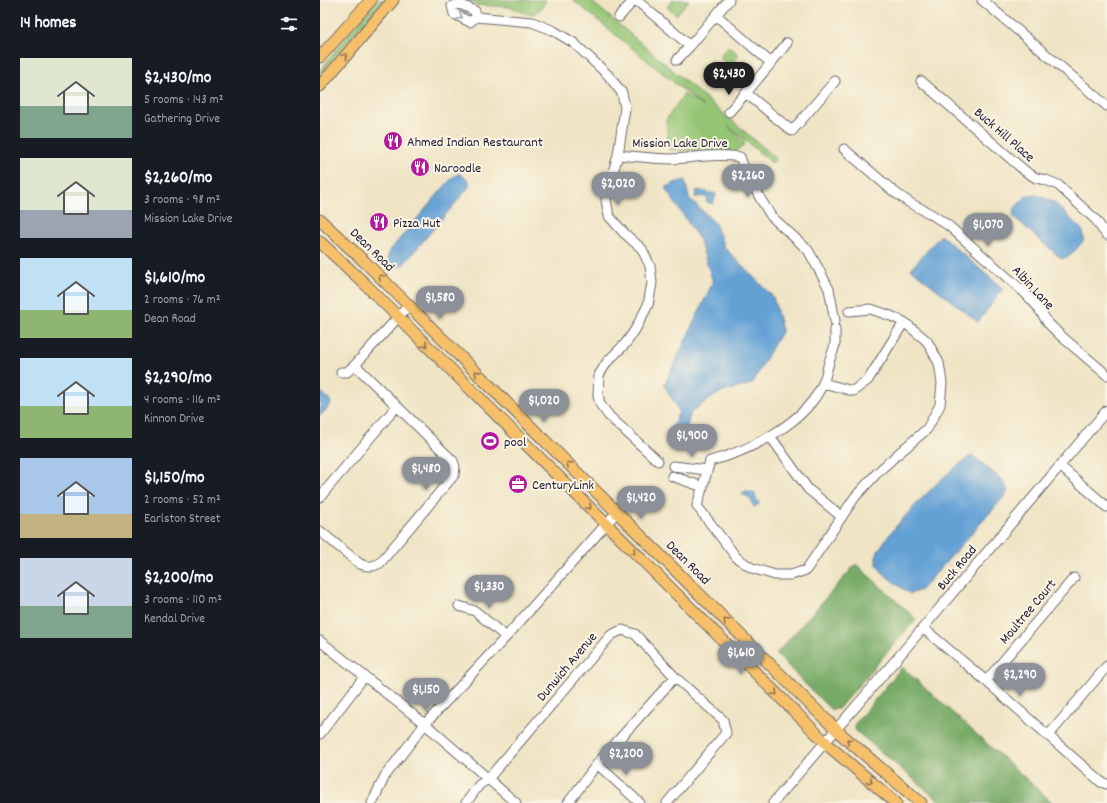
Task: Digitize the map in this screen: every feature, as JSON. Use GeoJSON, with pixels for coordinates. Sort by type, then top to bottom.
{"type":"FeatureCollection","features":[{"type":"Feature","properties":{"kind":"main road"},"geometry":{"type":"LineString","coordinates":[[320,57],[371,0]]}},
{"type":"Feature","properties":{"kind":"main road"},"geometry":{"type":"LineString","coordinates":[[320,86],[393,0]]}},
{"type":"Feature","properties":{"kind":"main road","name":"Dean Road"},"geometry":{"type":"LineString","coordinates":[[320,220],[409,305],[836,730],[921,803]]}},
{"type":"Feature","properties":{"kind":"main road"},"geometry":{"type":"LineString","coordinates":[[320,242],[362,281],[825,742],[896,803]]}},
{"type":"Feature","properties":{"kind":"street"},"geometry":{"type":"LineString","coordinates":[[444,0],[452,6],[460,4],[475,11],[476,17],[532,22],[554,31],[574,43],[608,75],[622,93],[625,108],[618,155],[606,200],[609,216],[624,233],[642,249],[650,266],[652,283],[648,305],[635,330],[626,343],[607,362],[599,375],[598,395],[600,404],[609,416],[658,461]]}},
{"type":"Feature","properties":{"kind":"street"},"geometry":{"type":"LineString","coordinates":[[619,17],[635,0],[690,46]]}},
{"type":"Feature","properties":{"kind":"street"},"geometry":{"type":"LineString","coordinates":[[677,60],[729,0]]}},
{"type":"Feature","properties":{"kind":"street"},"geometry":{"type":"LineString","coordinates":[[982,0],[1107,106]]}},
{"type":"Feature","properties":{"kind":"street"},"geometry":{"type":"LineString","coordinates":[[716,16],[771,63]]}},
{"type":"Feature","properties":{"kind":"street"},"geometry":{"type":"LineString","coordinates":[[729,112],[788,43]]}},
{"type":"Feature","properties":{"kind":"street"},"geometry":{"type":"LineString","coordinates":[[746,93],[792,131],[835,81]]}},
{"type":"Feature","properties":{"kind":"street","name":"Buck Hill Place"},"geometry":{"type":"LineString","coordinates":[[921,81],[1025,171],[1036,178],[1058,185],[1096,220],[1107,235]]}},
{"type":"Feature","properties":{"kind":"street","name":"Albin Lane"},"geometry":{"type":"LineString","coordinates":[[844,149],[893,191],[949,226],[1026,294],[1037,306],[1048,323],[1060,335],[1107,375]]}},
{"type":"Feature","properties":{"kind":"street","name":"Mission Lake Drive"},"geometry":{"type":"LineString","coordinates":[[618,155],[670,159],[709,155],[740,157],[760,198],[771,216],[808,250],[829,289],[835,325],[834,345],[823,383]]}},
{"type":"Feature","properties":{"kind":"street"},"geometry":{"type":"LineString","coordinates":[[341,372],[347,372],[355,365],[409,305]]}},
{"type":"Feature","properties":{"kind":"street"},"geometry":{"type":"LineString","coordinates":[[849,312],[871,309],[892,316],[904,322],[927,341],[939,363],[942,383],[940,405],[927,429],[878,472],[855,497],[806,570],[791,575],[775,575],[752,568],[737,558],[697,506],[710,461],[749,447],[770,436],[797,418],[815,397],[823,383],[853,391],[868,380],[904,322]]}},
{"type":"Feature","properties":{"kind":"street"},"geometry":{"type":"LineString","coordinates":[[320,531],[360,564],[368,567],[374,566],[380,563],[454,475],[455,467],[453,461],[355,365]]}},
{"type":"Feature","properties":{"kind":"street"},"geometry":{"type":"LineString","coordinates":[[320,497],[397,406]]}},
{"type":"Feature","properties":{"kind":"street","name":"Buck Road"},"geometry":{"type":"LineString","coordinates":[[773,803],[1107,410]]}},
{"type":"Feature","properties":{"kind":"street"},"geometry":{"type":"LineString","coordinates":[[770,436],[808,489],[842,517]]}},
{"type":"Feature","properties":{"kind":"street"},"geometry":{"type":"LineString","coordinates":[[673,466],[707,470]]}},
{"type":"Feature","properties":{"kind":"street"},"geometry":{"type":"LineString","coordinates":[[1060,466],[1107,507]]}},
{"type":"Feature","properties":{"kind":"street"},"geometry":{"type":"LineString","coordinates":[[672,476],[703,487]]}},
{"type":"Feature","properties":{"kind":"street"},"geometry":{"type":"LineString","coordinates":[[372,803],[385,776],[425,724],[506,637],[617,512]]}},
{"type":"Feature","properties":{"kind":"street","name":"Moultree Court"},"geometry":{"type":"LineString","coordinates":[[986,681],[1074,578]]}},
{"type":"Feature","properties":{"kind":"street"},"geometry":{"type":"LineString","coordinates":[[460,606],[475,611],[506,637]]}},
{"type":"Feature","properties":{"kind":"street"},"geometry":{"type":"LineString","coordinates":[[923,628],[1101,782],[1107,784]]}},
{"type":"Feature","properties":{"kind":"street","name":"Dunwich Avenue"},"geometry":{"type":"LineString","coordinates":[[466,803],[479,785],[488,779],[611,635],[622,630],[635,634],[675,677],[723,720],[726,733],[667,803]]}},
{"type":"Feature","properties":{"kind":"street"},"geometry":{"type":"LineString","coordinates":[[320,641],[425,724],[516,803]]}},
{"type":"Feature","properties":{"kind":"street"},"geometry":{"type":"LineString","coordinates":[[1048,736],[1107,666]]}},
{"type":"Feature","properties":{"kind":"street"},"geometry":{"type":"LineString","coordinates":[[320,734],[364,677]]}},
{"type":"Feature","properties":{"kind":"street"},"geometry":{"type":"LineString","coordinates":[[568,803],[597,764],[675,677]]}},
{"type":"Feature","properties":{"kind":"street"},"geometry":{"type":"LineString","coordinates":[[597,764],[640,803]]}},
{"type":"Feature","properties":{"kind":"green space"},"geometry":{"type":"Polygon","coordinates":[[[378,0],[384,0],[320,74],[320,71],[341,43],[378,0]]]}},
{"type":"Feature","properties":{"kind":"green space"},"geometry":{"type":"Polygon","coordinates":[[[469,0],[546,0],[536,13],[530,14],[512,7],[476,5],[469,0]]]}},
{"type":"Feature","properties":{"kind":"green space"},"geometry":{"type":"Polygon","coordinates":[[[573,0],[590,0],[776,158],[772,163],[727,125],[745,144],[731,156],[705,150],[669,150],[666,120],[684,94],[704,107],[573,0]]]}},
{"type":"Feature","properties":{"kind":"green space"},"geometry":{"type":"Polygon","coordinates":[[[673,0],[689,0],[676,15],[667,7],[673,0]]]}},
{"type":"Feature","properties":{"kind":"green space"},"geometry":{"type":"Polygon","coordinates":[[[728,46],[739,55],[730,66],[719,57],[728,46]]]}},
{"type":"Feature","properties":{"kind":"green space"},"geometry":{"type":"Polygon","coordinates":[[[856,564],[916,619],[838,709],[830,709],[776,654],[856,564]]]}},
{"type":"Feature","properties":{"kind":"green space"},"geometry":{"type":"Polygon","coordinates":[[[902,667],[1053,803],[942,803],[856,731],[854,725],[902,667]]]}},
{"type":"Feature","properties":{"kind":"water"},"geometry":{"type":"Polygon","coordinates":[[[459,173],[469,181],[469,187],[403,265],[395,268],[389,264],[388,256],[391,249],[451,179],[459,173]]]}},
{"type":"Feature","properties":{"kind":"water"},"geometry":{"type":"Polygon","coordinates":[[[685,180],[689,198],[715,223],[724,247],[773,297],[782,330],[752,384],[719,393],[691,412],[682,445],[667,442],[679,411],[664,385],[713,282],[699,239],[665,188],[674,183],[685,180]]]}},
{"type":"Feature","properties":{"kind":"water"},"geometry":{"type":"Polygon","coordinates":[[[697,190],[716,194],[713,204],[706,202],[708,198],[702,196],[698,196],[697,198],[695,197],[697,190]]]}},
{"type":"Feature","properties":{"kind":"water"},"geometry":{"type":"Polygon","coordinates":[[[1037,195],[1054,202],[1083,231],[1084,240],[1071,255],[1062,259],[1013,216],[1014,209],[1026,196],[1037,195]]]}},
{"type":"Feature","properties":{"kind":"water"},"geometry":{"type":"Polygon","coordinates":[[[941,235],[1003,289],[978,322],[911,269],[941,235]]]}},
{"type":"Feature","properties":{"kind":"water"},"geometry":{"type":"Polygon","coordinates":[[[320,391],[329,399],[331,403],[320,416],[320,391]]]}},
{"type":"Feature","properties":{"kind":"water"},"geometry":{"type":"Polygon","coordinates":[[[972,455],[1001,479],[1008,490],[1005,496],[921,590],[910,594],[881,570],[876,560],[878,553],[893,530],[917,503],[945,476],[972,455]]]}},
{"type":"Feature","properties":{"kind":"water"},"geometry":{"type":"Polygon","coordinates":[[[746,491],[749,493],[754,492],[759,504],[754,507],[750,498],[742,494],[746,491]]]}},
{"type":"Feature","properties":{"kind":"place","name":"Ahmed Indian Restaurant"},"geometry":{"type":"Point","coordinates":[393,141]}},
{"type":"Feature","properties":{"kind":"place","name":"Naroodle"},"geometry":{"type":"Point","coordinates":[420,167]}},
{"type":"Feature","properties":{"kind":"place","name":"Pizza Hut"},"geometry":{"type":"Point","coordinates":[379,222]}},
{"type":"Feature","properties":{"kind":"place","name":"pool"},"geometry":{"type":"Point","coordinates":[490,441]}},
{"type":"Feature","properties":{"kind":"place","name":"CenturyLink"},"geometry":{"type":"Point","coordinates":[518,484]}}]}
